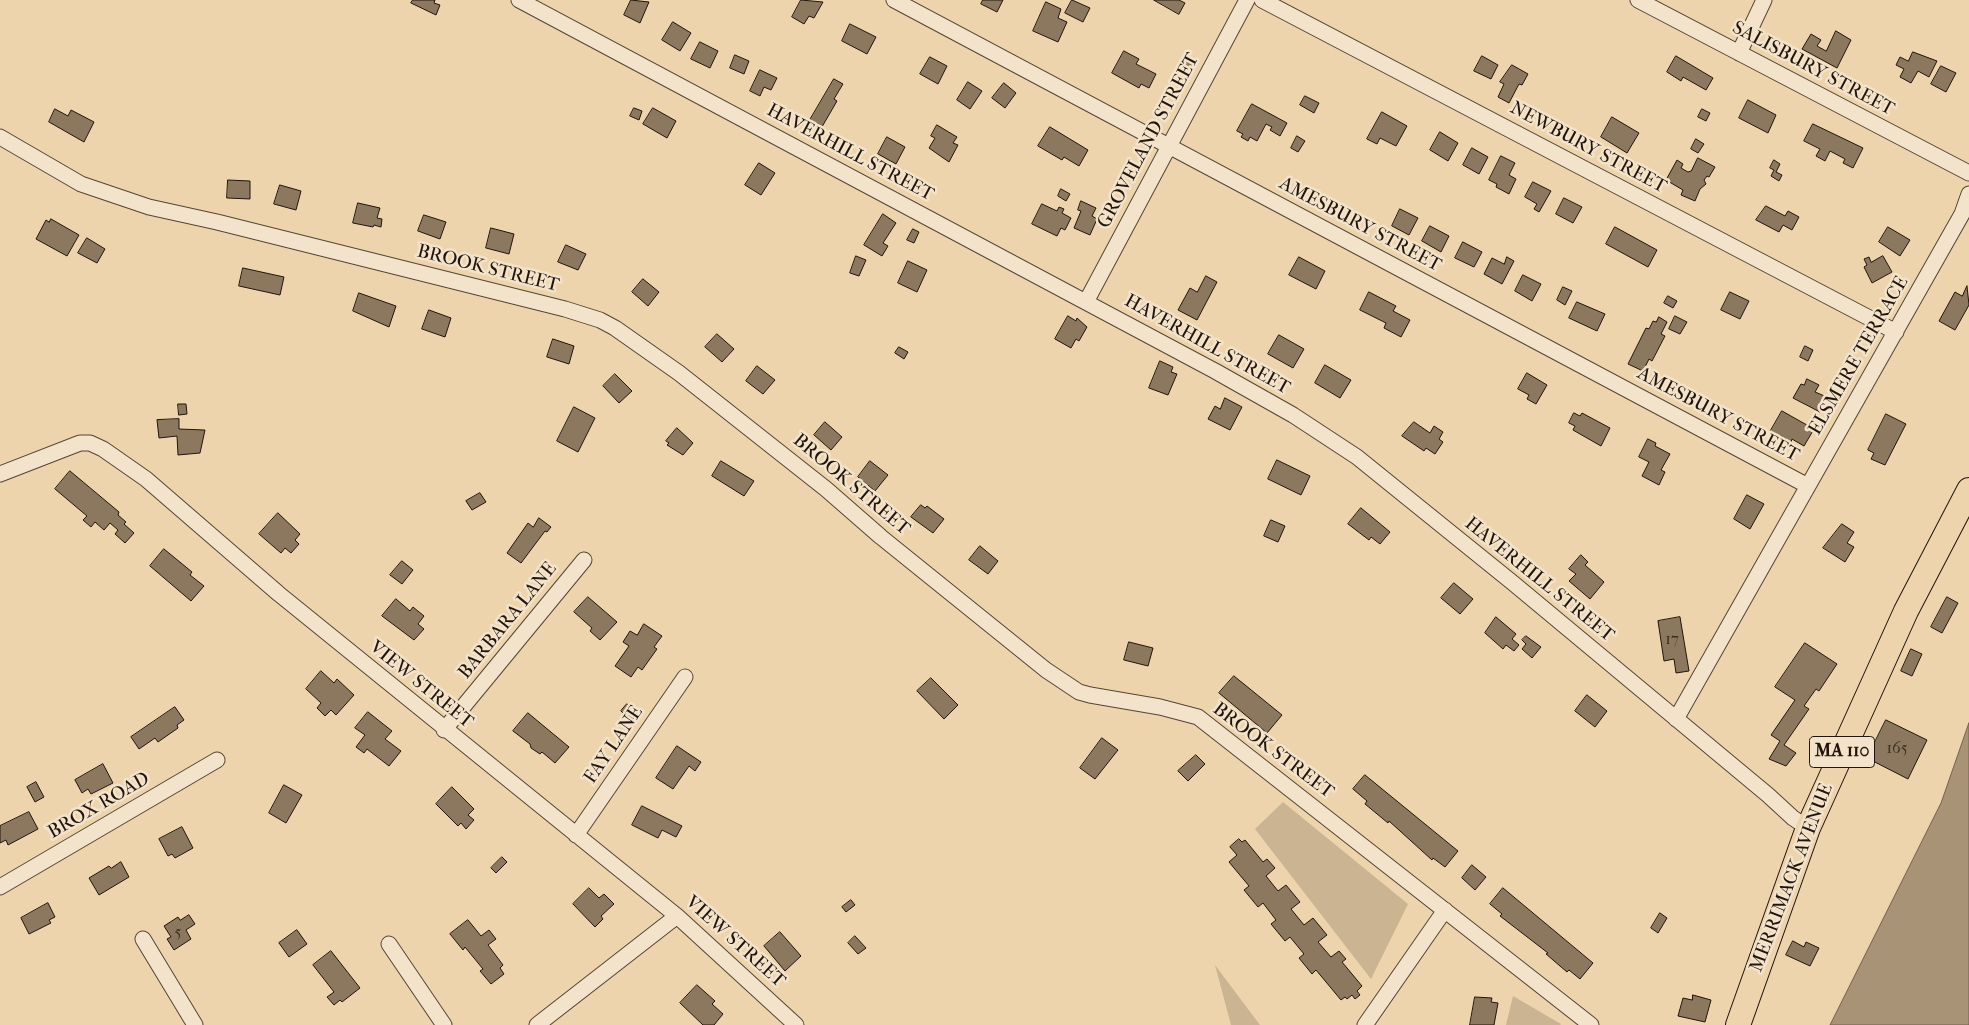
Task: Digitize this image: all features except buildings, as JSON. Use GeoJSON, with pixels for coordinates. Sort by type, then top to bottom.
{"type":"FeatureCollection","features":[{"type":"Feature","properties":{"kind":"main road","name":"MERRIMACK AVENUE"},"geometry":{"type":"LineString","coordinates":[[1738,1025],[1808,828],[1906,612],[1969,490]]}},
{"type":"Feature","properties":{"kind":"street","name":"HAVERHILL STREET"},"geometry":{"type":"LineString","coordinates":[[519,0],[1086,302],[1293,415],[1357,457],[1513,583],[1768,795],[1793,818],[1808,828]]}},
{"type":"Feature","properties":{"kind":"street","name":"AMESBURY STREET"},"geometry":{"type":"LineString","coordinates":[[894,0],[1808,486]]}},
{"type":"Feature","properties":{"kind":"street","name":"GROVELAND STREET"},"geometry":{"type":"LineString","coordinates":[[1086,302],[1247,0]]}},
{"type":"Feature","properties":{"kind":"street","name":"NEWBURY STREET"},"geometry":{"type":"LineString","coordinates":[[1262,0],[1896,332]]}},
{"type":"Feature","properties":{"kind":"street","name":"SALISBURY STREET"},"geometry":{"type":"LineString","coordinates":[[1638,0],[1969,173]]}},
{"type":"Feature","properties":{"kind":"street"},"geometry":{"type":"LineString","coordinates":[[1739,53],[1764,0]]}},
{"type":"Feature","properties":{"kind":"street","name":"BROOK STREET"},"geometry":{"type":"LineString","coordinates":[[0,137],[81,184],[149,207],[218,222],[600,320],[679,373],[762,438],[1046,670],[1080,692],[1160,707],[1198,717],[1591,1025]]}},
{"type":"Feature","properties":{"kind":"street","name":"ELSMERE TERRACE"},"geometry":{"type":"LineString","coordinates":[[1676,719],[1962,214],[1969,194]]}},
{"type":"Feature","properties":{"kind":"street","name":"VIEW STREET"},"geometry":{"type":"LineString","coordinates":[[0,474],[80,443],[90,443],[103,449],[146,479],[279,594],[444,730],[677,916],[796,1025]]}},
{"type":"Feature","properties":{"kind":"street","name":"BARBARA LANE"},"geometry":{"type":"LineString","coordinates":[[444,730],[584,560]]}},
{"type":"Feature","properties":{"kind":"street","name":"FAY LANE"},"geometry":{"type":"LineString","coordinates":[[576,835],[685,677]]}},
{"type":"Feature","properties":{"kind":"street","name":"BROX ROAD"},"geometry":{"type":"LineString","coordinates":[[0,887],[217,760]]}},
{"type":"Feature","properties":{"kind":"street"},"geometry":{"type":"LineString","coordinates":[[1365,1025],[1445,910]]}},
{"type":"Feature","properties":{"kind":"street"},"geometry":{"type":"LineString","coordinates":[[537,1025],[677,916]]}},
{"type":"Feature","properties":{"kind":"street"},"geometry":{"type":"LineString","coordinates":[[143,939],[195,1025]]}},
{"type":"Feature","properties":{"kind":"street"},"geometry":{"type":"LineString","coordinates":[[389,944],[444,1025]]}},
{"type":"Feature","properties":{"kind":"shaded area"},"geometry":{"type":"Polygon","coordinates":[[[1969,723],[1969,1025],[1830,1025],[1941,803],[1969,723]]]}},
{"type":"Feature","properties":{"kind":"shaded area"},"geometry":{"type":"Polygon","coordinates":[[[1283,802],[1408,904],[1371,979],[1255,829],[1283,802]]]}},
{"type":"Feature","properties":{"kind":"shaded area"},"geometry":{"type":"Polygon","coordinates":[[[1215,965],[1260,1025],[1231,1025],[1215,965]]]}},
{"type":"Feature","properties":{"kind":"shaded area"},"geometry":{"type":"Polygon","coordinates":[[[1513,996],[1561,1024],[1506,1025],[1513,996]]]}}]}
